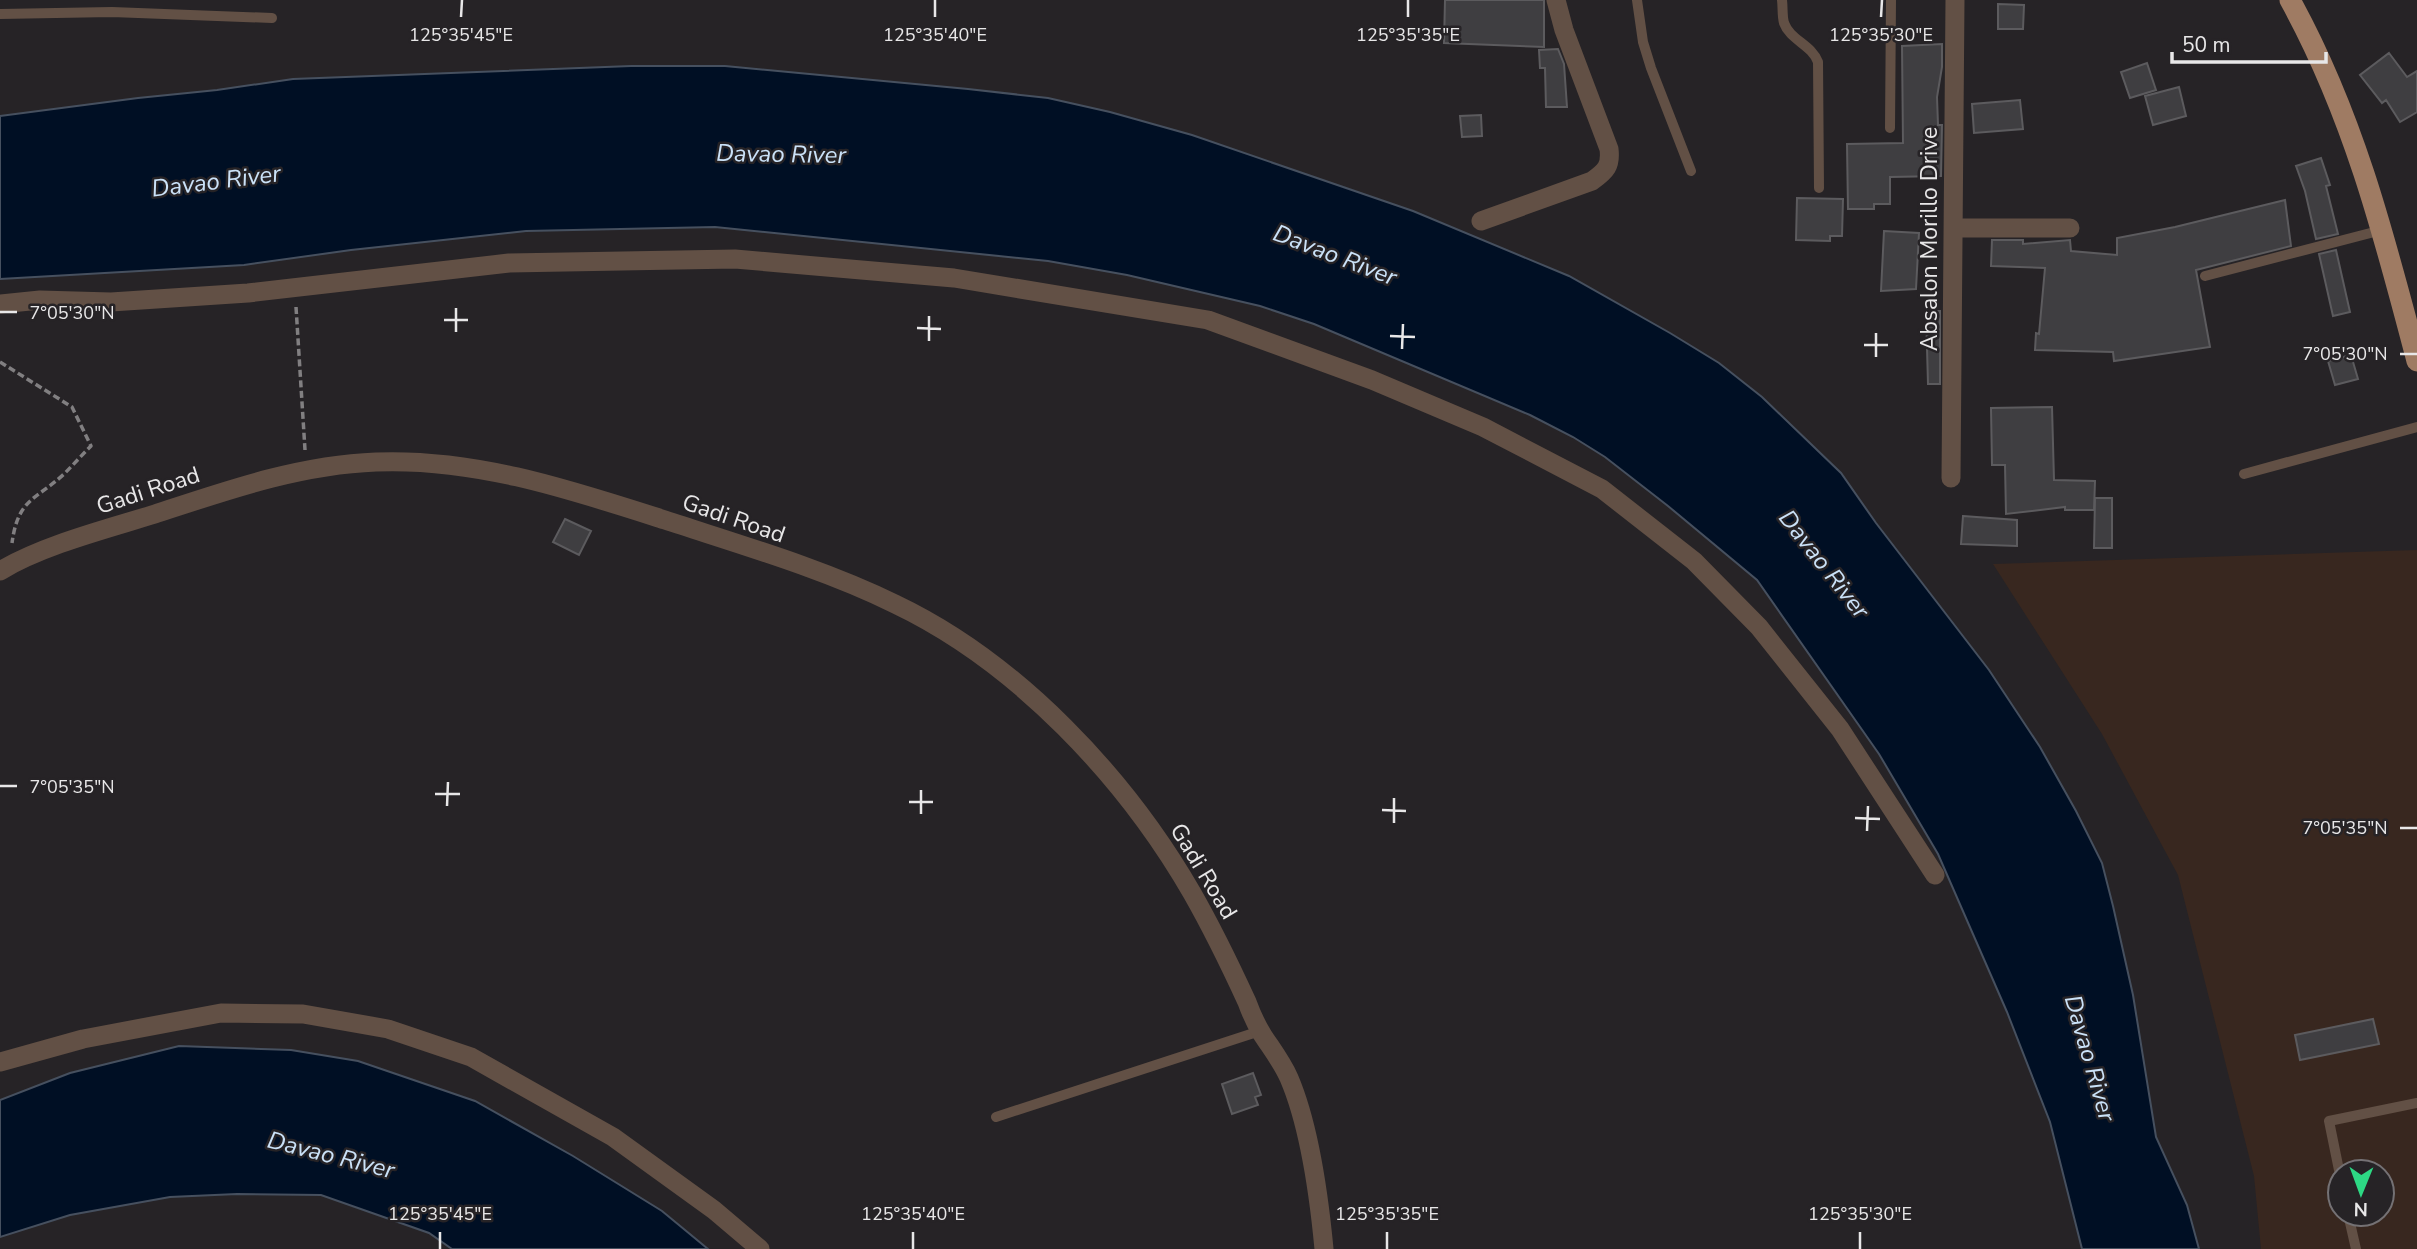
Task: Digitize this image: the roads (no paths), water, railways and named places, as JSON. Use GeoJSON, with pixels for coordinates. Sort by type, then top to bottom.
{"type":"FeatureCollection","features":[{"type":"Feature","properties":{"kind":"main road"},"geometry":{"type":"LineString","coordinates":[[2290,0],[2309,36],[2355,142],[2417,360]]}},
{"type":"Feature","properties":{"kind":"street"},"geometry":{"type":"LineString","coordinates":[[1481,221],[1592,181],[1607,169],[1611,161],[1609,149],[1564,30],[1556,0]]}},
{"type":"Feature","properties":{"kind":"street","name":"Absalon Morillo Drive"},"geometry":{"type":"LineString","coordinates":[[1951,478],[1955,0]]}},
{"type":"Feature","properties":{"kind":"street"},"geometry":{"type":"LineString","coordinates":[[1955,228],[2070,228]]}},
{"type":"Feature","properties":{"kind":"street"},"geometry":{"type":"LineString","coordinates":[[0,304],[40,300],[111,302],[248,293],[509,263],[735,259],[954,278],[1208,320],[1372,380],[1483,426],[1602,489],[1694,561],[1759,627],[1840,729],[1935,875]]}},
{"type":"Feature","properties":{"kind":"street","name":"Gadi Road"},"geometry":{"type":"LineString","coordinates":[[5,568],[47,550],[230,489],[306,470],[378,462],[435,464],[511,475],[560,487],[820,573],[895,604],[961,641],[1022,688],[1078,741],[1125,795],[1191,891],[1260,1031],[1289,1077],[1301,1114],[1315,1183],[1324,1249]]}},
{"type":"Feature","properties":{"kind":"street"},"geometry":{"type":"LineString","coordinates":[[0,1062],[83,1040],[221,1013],[303,1014],[388,1030],[471,1057],[613,1137],[714,1210],[760,1249]]}},
{"type":"Feature","properties":{"kind":"lane"},"geometry":{"type":"LineString","coordinates":[[1637,0],[1643,42],[1651,68],[1691,171]]}},
{"type":"Feature","properties":{"kind":"lane"},"geometry":{"type":"LineString","coordinates":[[1782,0],[1783,19],[1787,28],[1814,53],[1818,62],[1819,188]]}},
{"type":"Feature","properties":{"kind":"lane"},"geometry":{"type":"LineString","coordinates":[[1890,128],[1891,0]]}},
{"type":"Feature","properties":{"kind":"lane"},"geometry":{"type":"LineString","coordinates":[[0,14],[126,12],[272,18]]}},
{"type":"Feature","properties":{"kind":"lane"},"geometry":{"type":"LineString","coordinates":[[2205,276],[2382,230]]}},
{"type":"Feature","properties":{"kind":"lane"},"geometry":{"type":"LineString","coordinates":[[2244,474],[2417,427]]}},
{"type":"Feature","properties":{"kind":"lane"},"geometry":{"type":"LineString","coordinates":[[996,1117],[1260,1031]]}},
{"type":"Feature","properties":{"kind":"lane"},"geometry":{"type":"LineString","coordinates":[[2337,1158],[2329,1121],[2417,1102]]}},
{"type":"Feature","properties":{"kind":"lane"},"geometry":{"type":"LineString","coordinates":[[2351,1228],[2356,1249]]}},
{"type":"Feature","properties":{"kind":"water","name":"Davao River"},"geometry":{"type":"Polygon","coordinates":[[[631,66],[725,66],[968,89],[1048,98],[1110,112],[1192,135],[1413,211],[1569,276],[1719,363],[1762,397],[1841,473],[1989,670],[2040,747],[2076,811],[2102,863],[2113,906],[2133,995],[2156,1137],[2187,1205],[2199,1249],[2082,1249],[2050,1122],[2007,1012],[1938,854],[1879,754],[1757,580],[1605,457],[1530,415],[1314,324],[1260,306],[1127,275],[1048,261],[715,227],[526,231],[244,265],[0,279],[0,116],[293,79],[631,66]]]}},
{"type":"Feature","properties":{"kind":"water","name":"Davao River"},"geometry":{"type":"Polygon","coordinates":[[[179,1046],[291,1050],[358,1061],[475,1101],[573,1156],[662,1211],[708,1249],[452,1249],[429,1233],[321,1195],[237,1194],[170,1197],[70,1215],[0,1237],[0,1100],[70,1073],[179,1046]]]}}]}
